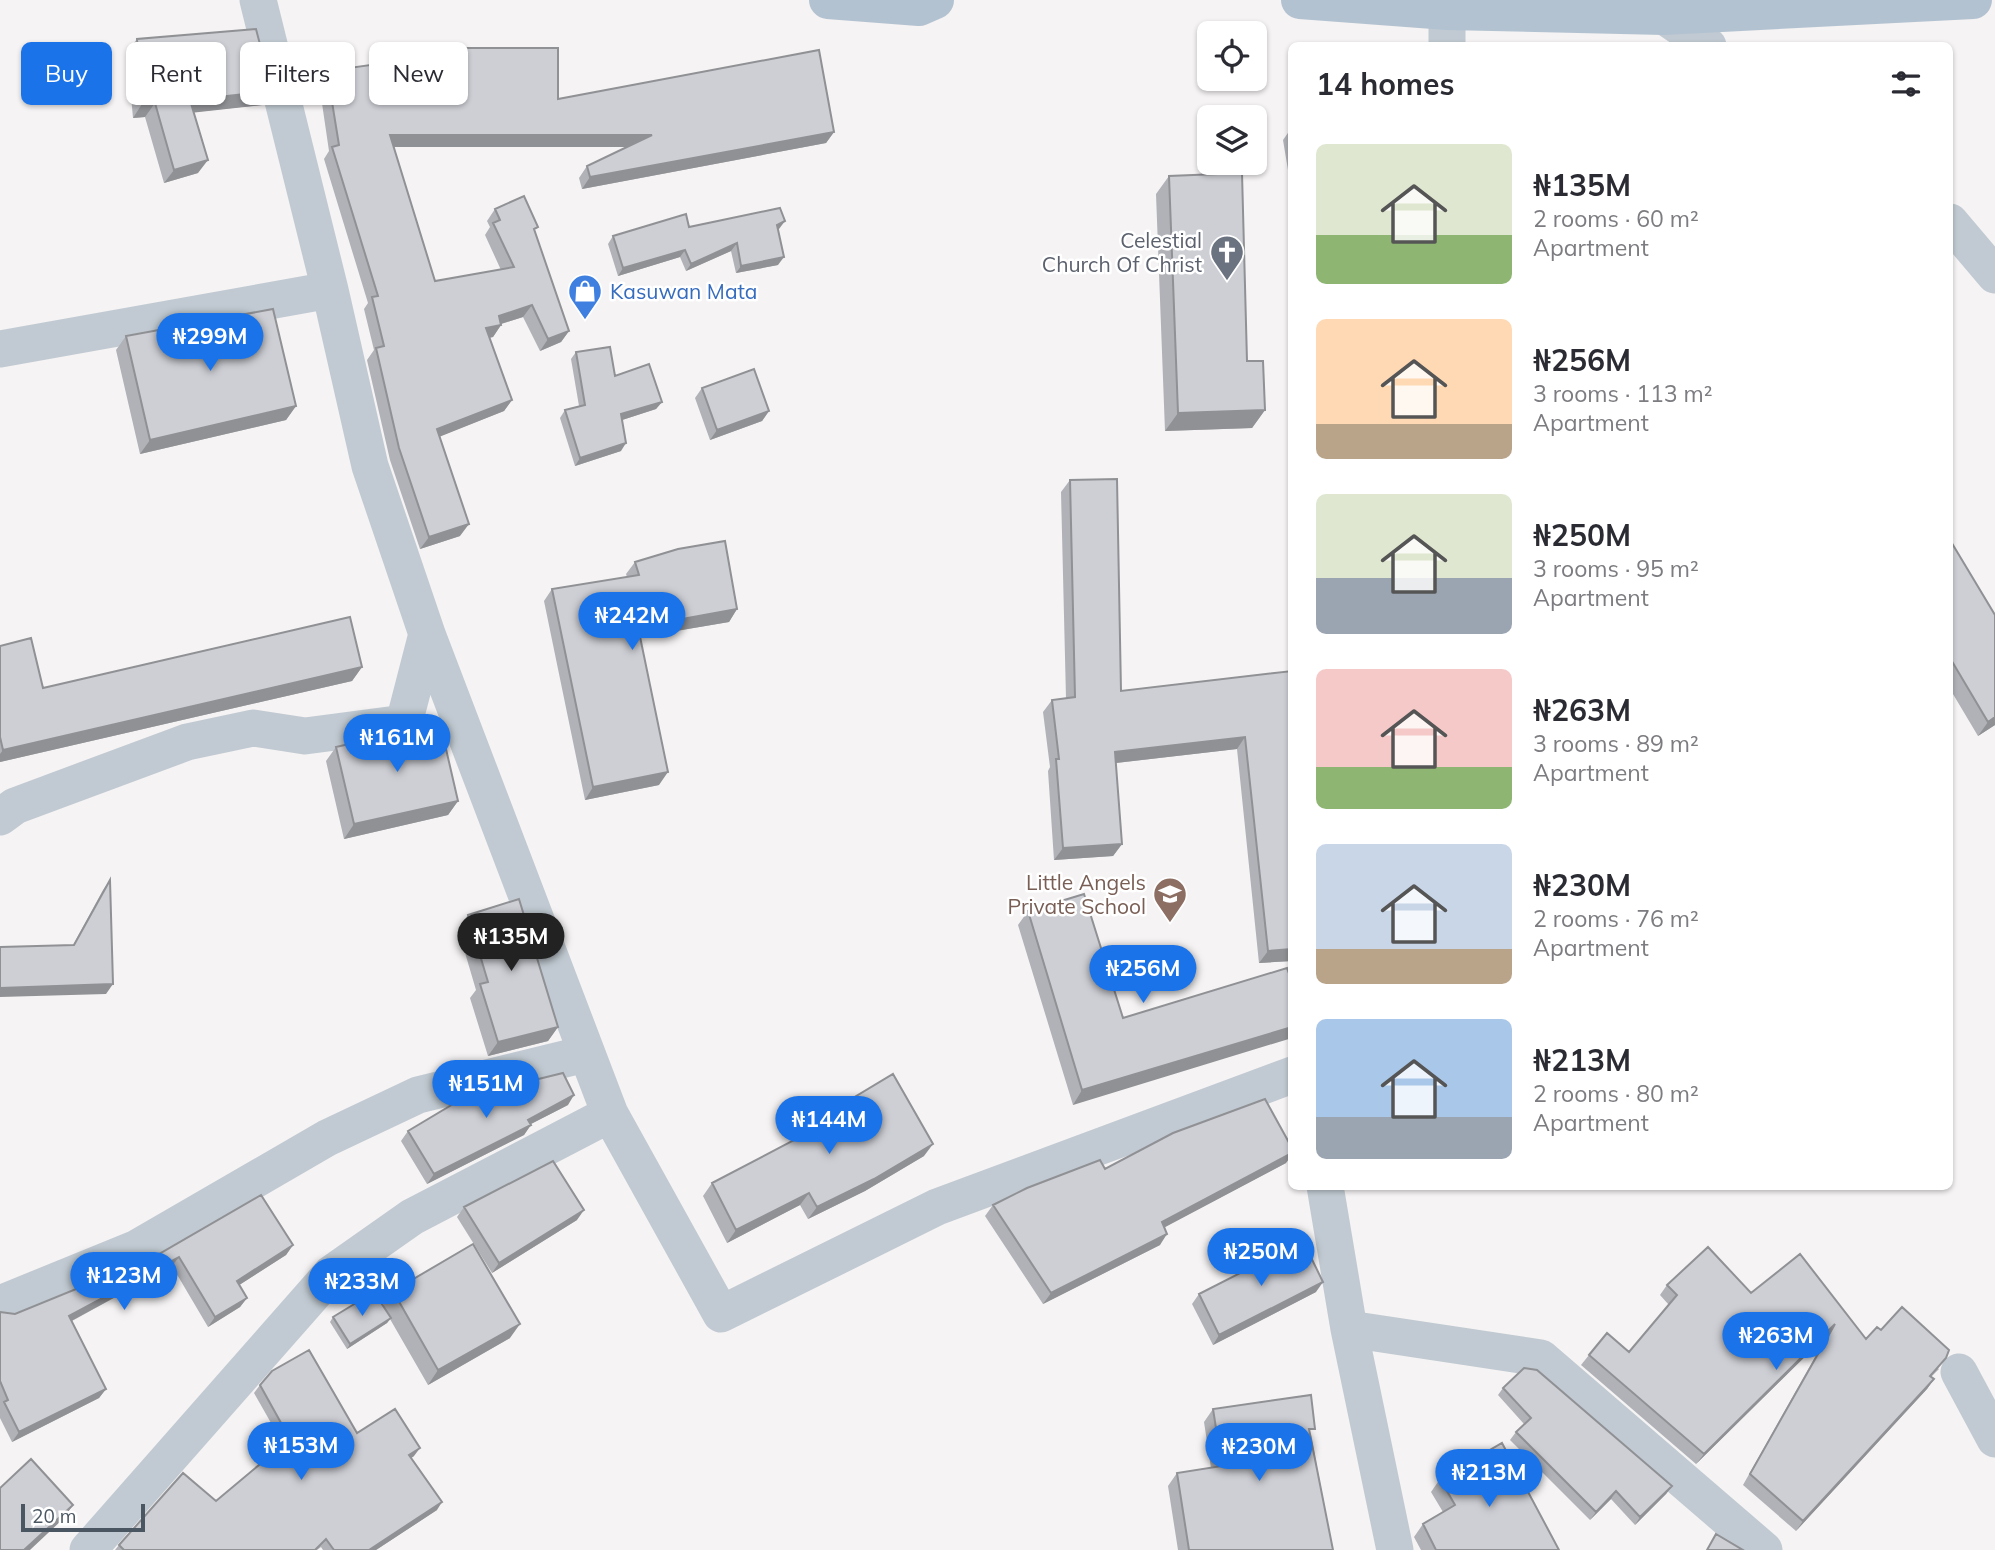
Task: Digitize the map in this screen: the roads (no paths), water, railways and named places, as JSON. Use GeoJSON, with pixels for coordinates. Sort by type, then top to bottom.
{"type":"FeatureCollection","features":[{"type":"Feature","properties":{"kind":"main road"},"geometry":{"type":"LineString","coordinates":[[828,0],[927,3]]}},
{"type":"Feature","properties":{"kind":"main road"},"geometry":{"type":"LineString","coordinates":[[1300,0],[1447,28],[1838,3],[1973,0]]}},
{"type":"Feature","properties":{"kind":"street"},"geometry":{"type":"LineString","coordinates":[[258,0],[330,290],[370,466],[427,634],[610,1114],[721,1314],[937,1207],[1288,1076]]}},
{"type":"Feature","properties":{"kind":"street"},"geometry":{"type":"LineString","coordinates":[[1664,16],[1702,42]]}},
{"type":"Feature","properties":{"kind":"street"},"geometry":{"type":"LineString","coordinates":[[1953,226],[1995,275]]}},
{"type":"Feature","properties":{"kind":"street"},"geometry":{"type":"LineString","coordinates":[[0,349],[330,290]]}},
{"type":"Feature","properties":{"kind":"street"},"geometry":{"type":"LineString","coordinates":[[0,817],[15,806],[187,742],[253,728],[305,736],[404,723],[427,634]]}},
{"type":"Feature","properties":{"kind":"street"},"geometry":{"type":"LineString","coordinates":[[2,1298],[137,1248],[327,1138],[418,1095],[585,1054]]}},
{"type":"Feature","properties":{"kind":"street"},"geometry":{"type":"LineString","coordinates":[[88,1550],[331,1274],[411,1217],[610,1114]]}},
{"type":"Feature","properties":{"kind":"street"},"geometry":{"type":"LineString","coordinates":[[1326,1190],[1349,1329],[1395,1550]]}},
{"type":"Feature","properties":{"kind":"street"},"geometry":{"type":"LineString","coordinates":[[1349,1329],[1541,1358],[1764,1550]]}},
{"type":"Feature","properties":{"kind":"street"},"geometry":{"type":"LineString","coordinates":[[1959,1372],[1995,1439]]}},
{"type":"Feature","properties":{"kind":"place","name":"Celestial Church Of Christ"},"geometry":{"type":"Point","coordinates":[1227,282]}},
{"type":"Feature","properties":{"kind":"place","name":"Kasuwan Mata"},"geometry":{"type":"Point","coordinates":[585,321]}},
{"type":"Feature","properties":{"kind":"place","name":"Little Angels Private School"},"geometry":{"type":"Point","coordinates":[1170,924]}}]}
